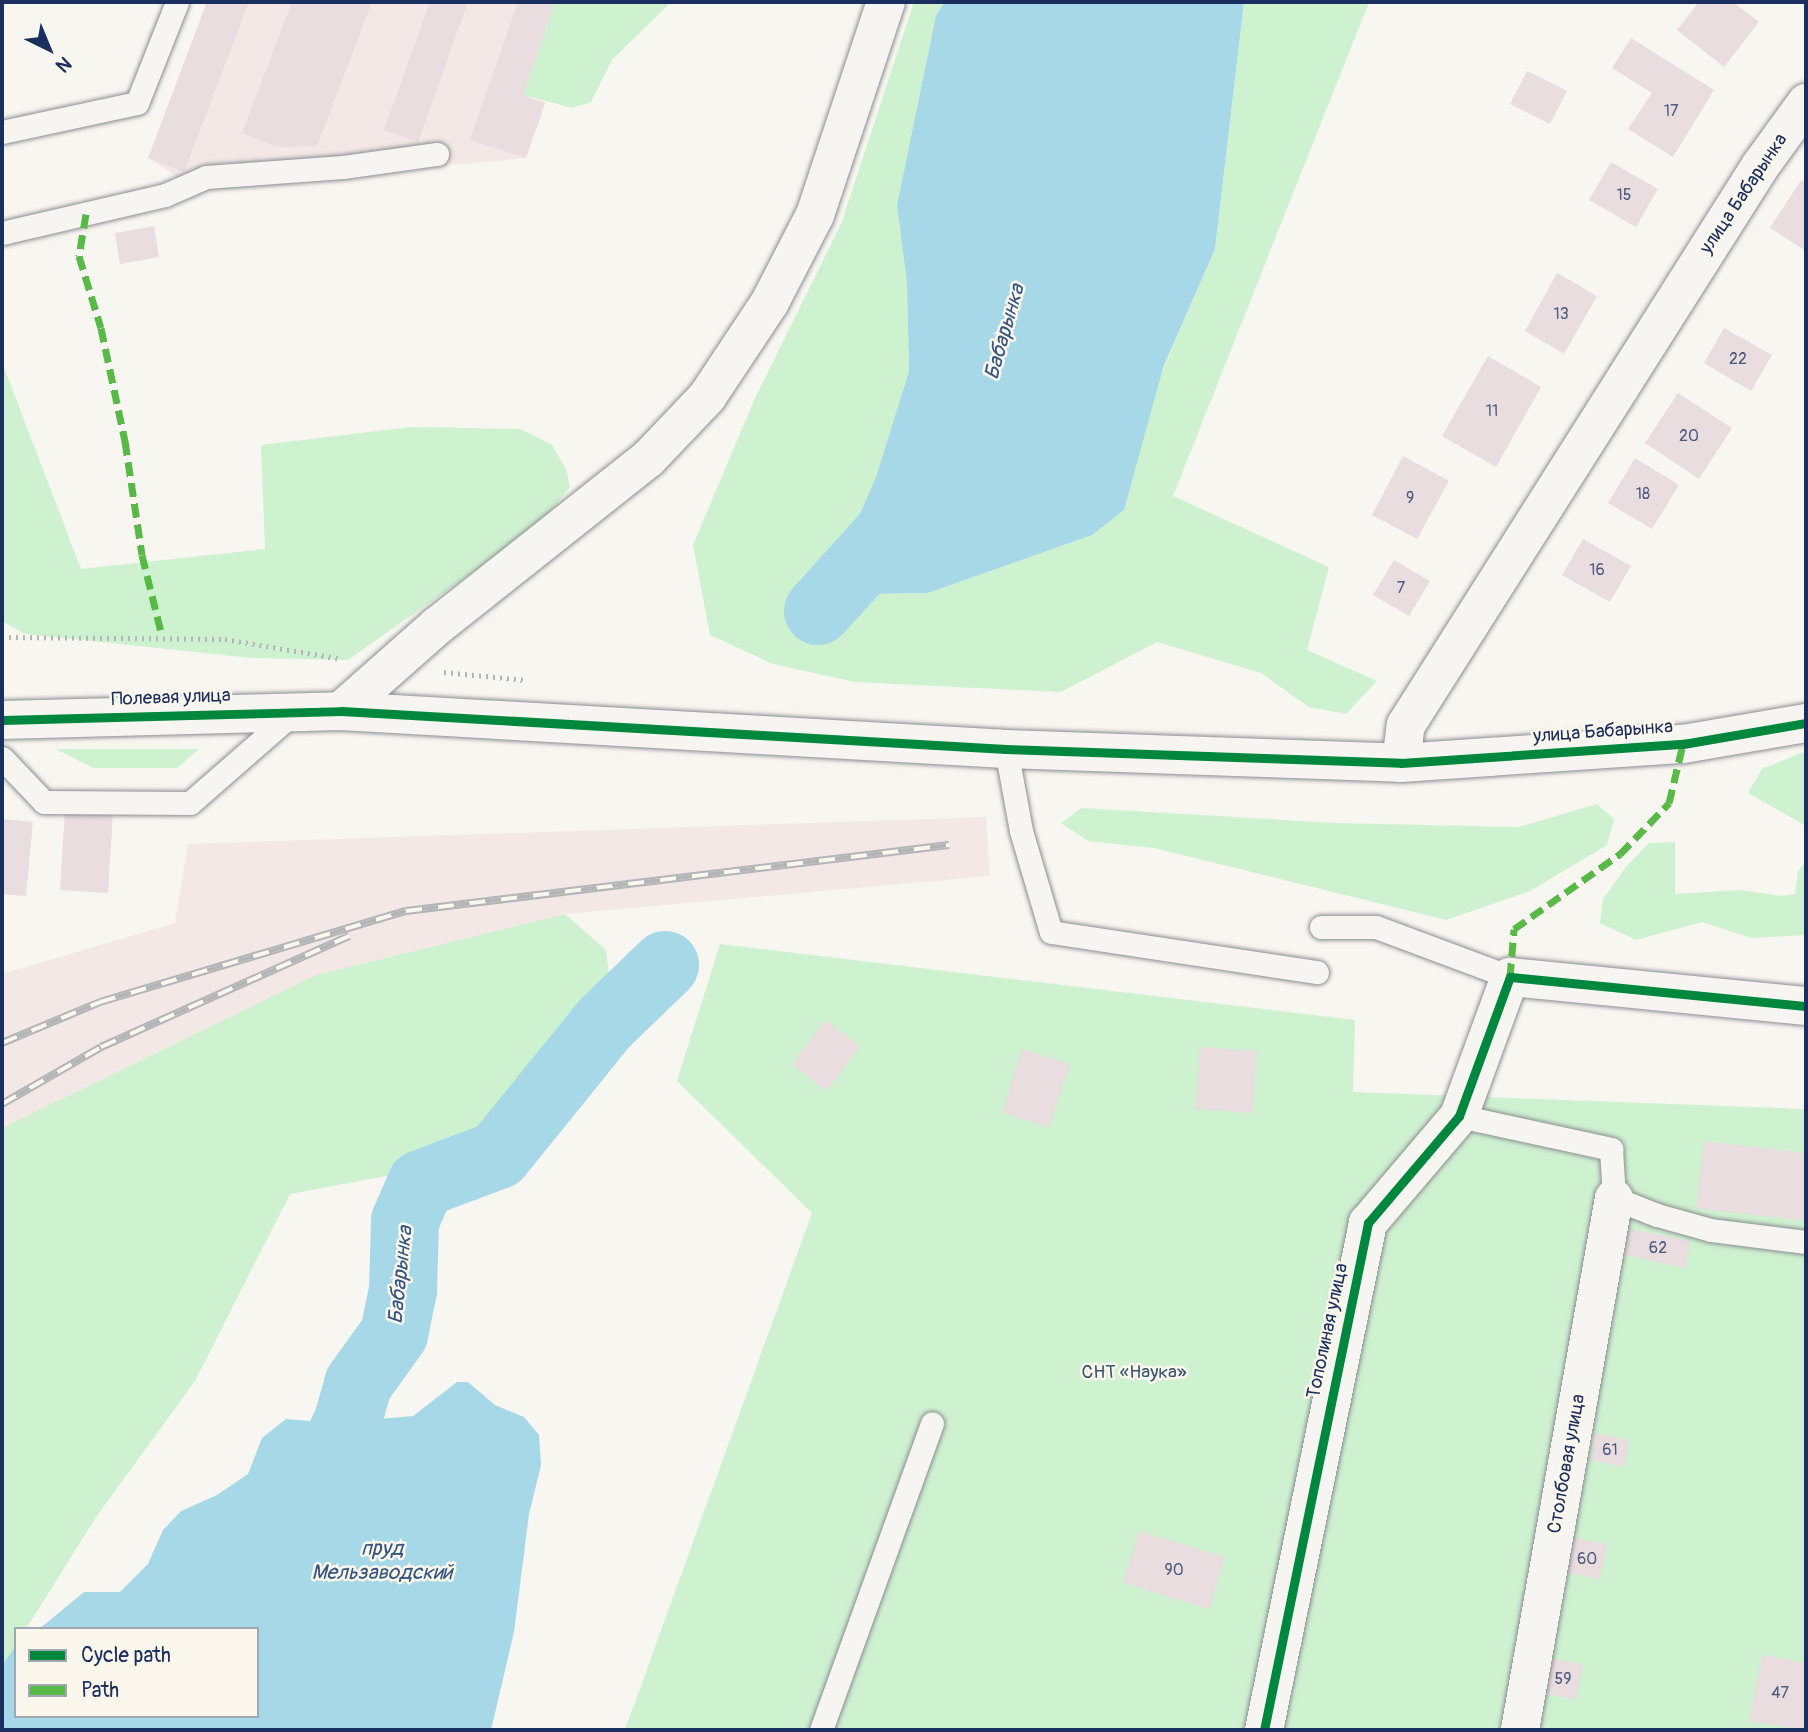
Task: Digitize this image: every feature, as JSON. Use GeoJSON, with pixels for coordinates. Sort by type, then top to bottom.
{"type":"FeatureCollection","features":[{"type":"Feature","properties":{"kind":"street"},"geometry":{"type":"LineString","coordinates":[[341,711],[437,626],[648,459],[707,397],[770,302],[815,215],[886,2]]}},
{"type":"Feature","properties":{"kind":"street","name":"улица Бабарынка"},"geometry":{"type":"LineString","coordinates":[[1806,103],[1761,165],[1413,713],[1406,725],[1401,763],[1683,744],[1806,723]]}},
{"type":"Feature","properties":{"kind":"street","name":"Полевая улица"},"geometry":{"type":"LineString","coordinates":[[2,720],[341,711],[1006,749],[1401,763]]}},
{"type":"Feature","properties":{"kind":"street"},"geometry":{"type":"LineString","coordinates":[[1510,976],[1806,1006]]}},
{"type":"Feature","properties":{"kind":"street","name":"Тополиная улица"},"geometry":{"type":"LineString","coordinates":[[1264,1730],[1367,1223],[1459,1116],[1510,976]]}},
{"type":"Feature","properties":{"kind":"street","name":"Столбовая улица"},"geometry":{"type":"LineString","coordinates":[[1520,1730],[1614,1198]]}},
{"type":"Feature","properties":{"kind":"lane"},"geometry":{"type":"LineString","coordinates":[[2,132],[137,103],[177,2]]}},
{"type":"Feature","properties":{"kind":"lane"},"geometry":{"type":"LineString","coordinates":[[2,233],[165,195],[206,177],[343,167],[437,154]]}},
{"type":"Feature","properties":{"kind":"lane"},"geometry":{"type":"LineString","coordinates":[[2,758],[44,802],[190,803],[293,713]]}},
{"type":"Feature","properties":{"kind":"lane"},"geometry":{"type":"LineString","coordinates":[[1006,749],[1021,831],[1051,932],[1317,972]]}},
{"type":"Feature","properties":{"kind":"lane"},"geometry":{"type":"LineString","coordinates":[[1321,928],[1376,927],[1510,976]]}},
{"type":"Feature","properties":{"kind":"lane"},"geometry":{"type":"LineString","coordinates":[[1459,1116],[1611,1149],[1614,1198],[1700,1227],[1806,1242]]}},
{"type":"Feature","properties":{"kind":"lane"},"geometry":{"type":"LineString","coordinates":[[821,1730],[932,1423]]}},
{"type":"Feature","properties":{"kind":"path"},"geometry":{"type":"LineString","coordinates":[[2,637],[225,639],[391,667],[529,680]]}},
{"type":"Feature","properties":{"kind":"shaded area"},"geometry":{"type":"Polygon","coordinates":[[[207,2],[555,2],[523,95],[545,103],[526,158],[198,190],[148,158],[207,2]]]}},
{"type":"Feature","properties":{"kind":"shaded area"},"geometry":{"type":"Polygon","coordinates":[[[986,817],[990,876],[565,914],[316,975],[2,1128],[2,974],[175,923],[188,844],[986,817]]]}},
{"type":"Feature","properties":{"kind":"green space"},"geometry":{"type":"Polygon","coordinates":[[[555,2],[671,2],[612,60],[591,102],[572,108],[523,95],[555,2]]]}},
{"type":"Feature","properties":{"kind":"green space"},"geometry":{"type":"Polygon","coordinates":[[[914,2],[945,2],[936,15],[897,205],[907,283],[909,371],[876,477],[837,565],[863,594],[928,593],[1092,535],[1215,249],[1244,2],[1369,2],[1173,496],[1329,567],[1307,650],[1377,681],[1346,714],[1309,707],[1261,673],[1157,642],[1061,692],[854,682],[773,664],[710,635],[693,545],[755,398],[841,224],[914,2]]]}},
{"type":"Feature","properties":{"kind":"green space"},"geometry":{"type":"Polygon","coordinates":[[[2,362],[81,569],[265,549],[261,445],[411,427],[521,429],[552,445],[566,469],[570,487],[538,526],[348,660],[252,658],[25,634],[2,621],[2,362]]]}},
{"type":"Feature","properties":{"kind":"green space"},"geometry":{"type":"Polygon","coordinates":[[[56,749],[199,749],[177,768],[93,768],[56,749]]]}},
{"type":"Feature","properties":{"kind":"green space"},"geometry":{"type":"Polygon","coordinates":[[[1806,751],[1806,826],[1748,793],[1762,769],[1806,751]]]}},
{"type":"Feature","properties":{"kind":"green space"},"geometry":{"type":"Polygon","coordinates":[[[1597,804],[1614,819],[1607,845],[1530,891],[1446,920],[1154,848],[1088,841],[1061,823],[1081,808],[1335,823],[1519,827],[1597,804]]]}},
{"type":"Feature","properties":{"kind":"green space"},"geometry":{"type":"Polygon","coordinates":[[[1675,842],[1675,894],[1740,890],[1781,896],[1795,894],[1798,871],[1806,861],[1806,935],[1751,938],[1702,922],[1636,940],[1600,923],[1603,899],[1626,867],[1649,843],[1675,842]]]}},
{"type":"Feature","properties":{"kind":"green space"},"geometry":{"type":"Polygon","coordinates":[[[565,914],[606,950],[611,991],[492,1141],[413,1171],[290,1194],[195,1381],[96,1517],[27,1627],[14,1627],[14,1648],[2,1665],[2,1128],[316,975],[565,914]]]}},
{"type":"Feature","properties":{"kind":"green space","name":"СНТ «Наука»"},"geometry":{"type":"Polygon","coordinates":[[[720,944],[1355,1020],[1353,1092],[1806,1109],[1806,1730],[625,1730],[812,1213],[677,1081],[720,944]]]}},
{"type":"Feature","properties":{"kind":"water"},"geometry":{"type":"Polygon","coordinates":[[[945,2],[1244,2],[1215,249],[1163,368],[1124,510],[1092,535],[928,593],[863,594],[837,566],[876,477],[909,371],[907,283],[897,205],[936,15],[945,2]]]}},
{"type":"Feature","properties":{"kind":"water","name":"пруд Мельзаводский"},"geometry":{"type":"Polygon","coordinates":[[[457,1382],[468,1382],[495,1405],[524,1417],[539,1435],[541,1465],[529,1514],[514,1632],[491,1730],[2,1730],[2,1665],[14,1648],[14,1718],[259,1718],[259,1627],[41,1627],[84,1592],[120,1592],[148,1564],[163,1530],[181,1511],[217,1495],[248,1474],[262,1438],[286,1419],[332,1423],[413,1416],[457,1382]]]}},
{"type":"Feature","properties":{"kind":"building"},"geometry":{"type":"Polygon","coordinates":[[[207,2],[249,2],[184,172],[148,158],[207,2]]]}},
{"type":"Feature","properties":{"kind":"building"},"geometry":{"type":"Polygon","coordinates":[[[292,2],[372,2],[317,146],[276,147],[242,133],[292,2]]]}},
{"type":"Feature","properties":{"kind":"building"},"geometry":{"type":"Polygon","coordinates":[[[430,2],[468,2],[418,142],[384,130],[430,2]]]}},
{"type":"Feature","properties":{"kind":"building"},"geometry":{"type":"Polygon","coordinates":[[[518,2],[555,2],[523,95],[545,103],[526,158],[470,140],[518,2]]]}},
{"type":"Feature","properties":{"kind":"building"},"geometry":{"type":"Polygon","coordinates":[[[1699,2],[1733,2],[1759,22],[1724,67],[1677,30],[1699,2]]]}},
{"type":"Feature","properties":{"kind":"building"},"geometry":{"type":"Polygon","coordinates":[[[1631,38],[1714,90],[1673,157],[1628,129],[1652,93],[1612,68],[1631,38]]]}},
{"type":"Feature","properties":{"kind":"building"},"geometry":{"type":"Polygon","coordinates":[[[1527,71],[1567,91],[1550,124],[1510,104],[1527,71]]]}},
{"type":"Feature","properties":{"kind":"building"},"geometry":{"type":"Polygon","coordinates":[[[1611,162],[1658,189],[1636,227],[1589,200],[1611,162]]]}},
{"type":"Feature","properties":{"kind":"building"},"geometry":{"type":"Polygon","coordinates":[[[1801,180],[1806,183],[1806,251],[1770,228],[1801,180]]]}},
{"type":"Feature","properties":{"kind":"building"},"geometry":{"type":"Polygon","coordinates":[[[154,226],[159,257],[120,264],[115,233],[154,226]]]}},
{"type":"Feature","properties":{"kind":"building"},"geometry":{"type":"Polygon","coordinates":[[[1557,273],[1597,296],[1564,354],[1525,331],[1557,273]]]}},
{"type":"Feature","properties":{"kind":"building"},"geometry":{"type":"Polygon","coordinates":[[[1724,328],[1772,355],[1751,391],[1704,363],[1724,328]]]}},
{"type":"Feature","properties":{"kind":"building"},"geometry":{"type":"Polygon","coordinates":[[[1488,356],[1541,387],[1496,467],[1442,436],[1488,356]]]}},
{"type":"Feature","properties":{"kind":"building"},"geometry":{"type":"Polygon","coordinates":[[[1678,393],[1732,428],[1699,479],[1645,443],[1678,393]]]}},
{"type":"Feature","properties":{"kind":"building"},"geometry":{"type":"Polygon","coordinates":[[[1403,456],[1449,481],[1417,539],[1372,515],[1403,456]]]}},
{"type":"Feature","properties":{"kind":"building"},"geometry":{"type":"Polygon","coordinates":[[[1635,458],[1679,485],[1652,529],[1608,503],[1635,458]]]}},
{"type":"Feature","properties":{"kind":"building"},"geometry":{"type":"Polygon","coordinates":[[[1583,539],[1631,566],[1610,602],[1562,575],[1583,539]]]}},
{"type":"Feature","properties":{"kind":"building"},"geometry":{"type":"Polygon","coordinates":[[[1394,560],[1430,581],[1409,616],[1373,595],[1394,560]]]}},
{"type":"Feature","properties":{"kind":"building"},"geometry":{"type":"Polygon","coordinates":[[[65,809],[113,811],[108,893],[60,890],[65,809]]]}},
{"type":"Feature","properties":{"kind":"building"},"geometry":{"type":"Polygon","coordinates":[[[2,819],[33,822],[26,896],[2,894],[2,819]]]}},
{"type":"Feature","properties":{"kind":"building"},"geometry":{"type":"Polygon","coordinates":[[[825,1020],[860,1046],[827,1091],[792,1065],[825,1020]]]}},
{"type":"Feature","properties":{"kind":"building"},"geometry":{"type":"Polygon","coordinates":[[[1200,1047],[1257,1051],[1252,1113],[1195,1109],[1200,1047]]]}},
{"type":"Feature","properties":{"kind":"building"},"geometry":{"type":"Polygon","coordinates":[[[1022,1049],[1070,1064],[1049,1127],[1002,1113],[1022,1049]]]}},
{"type":"Feature","properties":{"kind":"building"},"geometry":{"type":"Polygon","coordinates":[[[1704,1141],[1806,1153],[1806,1221],[1696,1208],[1704,1141]]]}},
{"type":"Feature","properties":{"kind":"building"},"geometry":{"type":"Polygon","coordinates":[[[1630,1229],[1691,1241],[1685,1268],[1624,1255],[1630,1229]]]}},
{"type":"Feature","properties":{"kind":"building"},"geometry":{"type":"Polygon","coordinates":[[[1596,1433],[1629,1440],[1624,1467],[1590,1460],[1596,1433]]]}},
{"type":"Feature","properties":{"kind":"building"},"geometry":{"type":"Polygon","coordinates":[[[1139,1531],[1225,1557],[1209,1609],[1123,1583],[1139,1531]]]}},
{"type":"Feature","properties":{"kind":"building"},"geometry":{"type":"Polygon","coordinates":[[[1574,1538],[1607,1544],[1600,1579],[1566,1573],[1574,1538]]]}},
{"type":"Feature","properties":{"kind":"building"},"geometry":{"type":"Polygon","coordinates":[[[1762,1655],[1806,1663],[1806,1730],[1749,1722],[1762,1655]]]}},
{"type":"Feature","properties":{"kind":"building"},"geometry":{"type":"Polygon","coordinates":[[[1549,1658],[1583,1664],[1576,1700],[1542,1693],[1549,1658]]]}},
{"type":"Feature","properties":{"kind":"waterway","name":"Бабарынка"},"geometry":{"type":"LineString","coordinates":[[818,611],[911,508]]}},
{"type":"Feature","properties":{"kind":"waterway","name":"Бабарынка"},"geometry":{"type":"LineString","coordinates":[[253,1627],[348,1420],[358,1384],[394,1334],[403,1290],[405,1221],[421,1184],[498,1155],[604,1024],[665,965]]}},
{"type":"Feature","properties":{"kind":"railway"},"geometry":{"type":"LineString","coordinates":[[2,1043],[100,1002],[406,911],[949,845]]}},
{"type":"Feature","properties":{"kind":"railway"},"geometry":{"type":"LineString","coordinates":[[2,1104],[101,1047],[349,936]]}},
{"type":"Feature","properties":{"kind":"marked path"},"geometry":{"type":"LineString","coordinates":[[86,214],[79,256],[101,328],[125,441],[142,555],[162,636]]}},
{"type":"Feature","properties":{"kind":"marked path"},"geometry":{"type":"LineString","coordinates":[[1510,977],[1514,929],[1620,854],[1669,803],[1683,744]]}},
{"type":"Feature","properties":{"kind":"cycle path"},"geometry":{"type":"LineString","coordinates":[[2,720],[341,711],[1006,749],[1401,763],[1683,744],[1806,723]]}},
{"type":"Feature","properties":{"kind":"cycle path"},"geometry":{"type":"LineString","coordinates":[[1264,1730],[1368,1223],[1459,1116],[1510,977],[1806,1006]]}}]}
